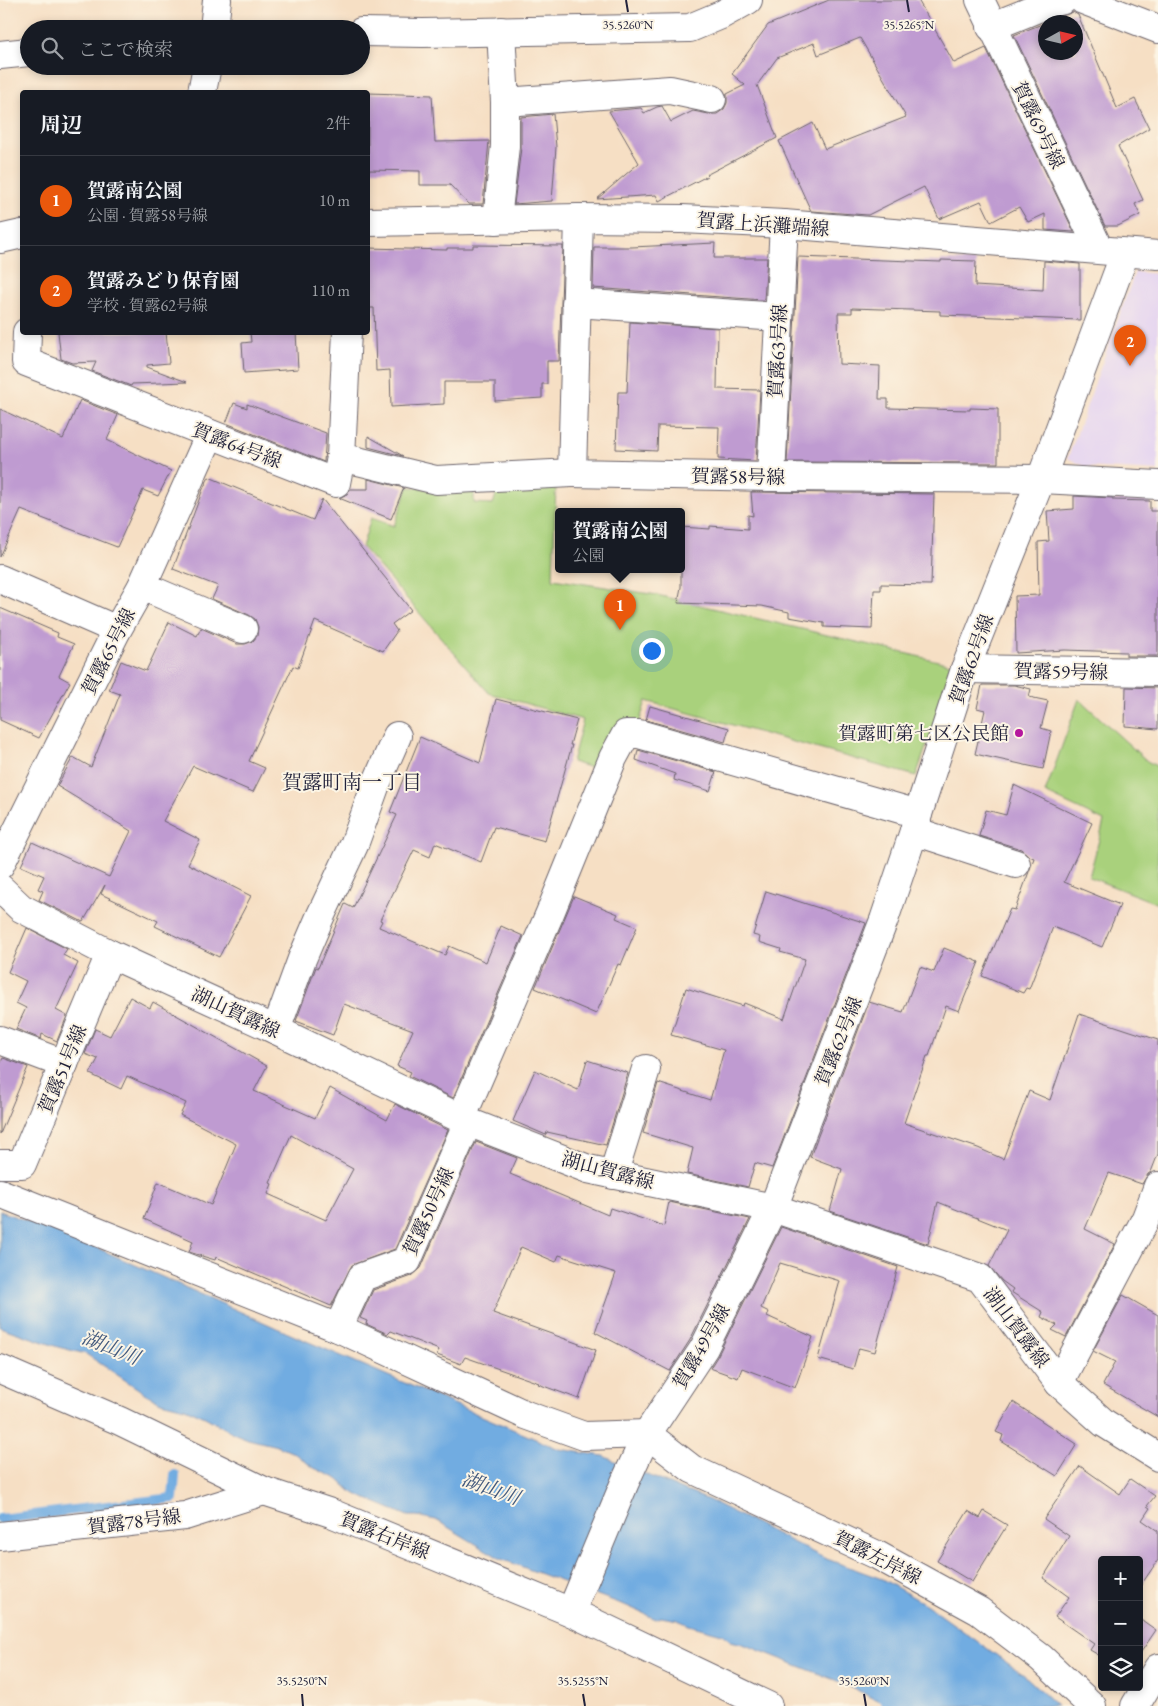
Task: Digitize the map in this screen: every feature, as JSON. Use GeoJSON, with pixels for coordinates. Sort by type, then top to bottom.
{"type":"FeatureCollection","features":[{"type":"Feature","properties":{"kind":"street"},"geometry":{"type":"LineString","coordinates":[[215,20],[217,0]]}},
{"type":"Feature","properties":{"kind":"street"},"geometry":{"type":"LineString","coordinates":[[370,32],[423,33],[690,28],[721,15],[748,0]]}},
{"type":"Feature","properties":{"kind":"street","name":"賀露69号線"},"geometry":{"type":"LineString","coordinates":[[980,0],[1099,249]]}},
{"type":"Feature","properties":{"kind":"street"},"geometry":{"type":"LineString","coordinates":[[991,26],[1050,3],[1063,0]]}},
{"type":"Feature","properties":{"kind":"street"},"geometry":{"type":"LineString","coordinates":[[1083,0],[1158,29]]}},
{"type":"Feature","properties":{"kind":"street"},"geometry":{"type":"LineString","coordinates":[[497,220],[505,146],[505,102],[501,31]]}},
{"type":"Feature","properties":{"kind":"street"},"geometry":{"type":"LineString","coordinates":[[0,55],[20,53]]}},
{"type":"Feature","properties":{"kind":"street"},"geometry":{"type":"LineString","coordinates":[[202,90],[205,75]]}},
{"type":"Feature","properties":{"kind":"street"},"geometry":{"type":"LineString","coordinates":[[505,102],[670,90],[712,99]]}},
{"type":"Feature","properties":{"kind":"street"},"geometry":{"type":"LineString","coordinates":[[572,473],[579,218]]}},
{"type":"Feature","properties":{"kind":"street","name":"賀露上浜灘端線"},"geometry":{"type":"LineString","coordinates":[[370,222],[579,218],[682,219],[784,224],[1158,255]]}},
{"type":"Feature","properties":{"kind":"street","name":"賀露63号線"},"geometry":{"type":"LineString","coordinates":[[771,477],[784,224]]}},
{"type":"Feature","properties":{"kind":"street"},"geometry":{"type":"LineString","coordinates":[[0,239],[20,234]]}},
{"type":"Feature","properties":{"kind":"street","name":"賀露62号線"},"geometry":{"type":"LineString","coordinates":[[774,1208],[859,988],[916,822],[965,669],[1041,480],[1125,253]]}},
{"type":"Feature","properties":{"kind":"street"},"geometry":{"type":"LineString","coordinates":[[576,303],[779,317]]}},
{"type":"Feature","properties":{"kind":"street","name":"賀露64号線"},"geometry":{"type":"LineString","coordinates":[[26,335],[26,362],[336,483],[342,457],[347,335]]}},
{"type":"Feature","properties":{"kind":"street","name":"賀露65号線"},"geometry":{"type":"LineString","coordinates":[[0,865],[117,630],[142,586],[210,434]]}},
{"type":"Feature","properties":{"kind":"street","name":"賀露58号線"},"geometry":{"type":"LineString","coordinates":[[342,457],[436,480],[572,473],[1041,480],[1158,485]]}},
{"type":"Feature","properties":{"kind":"street"},"geometry":{"type":"LineString","coordinates":[[0,579],[117,630]]}},
{"type":"Feature","properties":{"kind":"street"},"geometry":{"type":"LineString","coordinates":[[142,586],[243,629]]}},
{"type":"Feature","properties":{"kind":"street","name":"賀露59号線"},"geometry":{"type":"LineString","coordinates":[[965,669],[1158,672]]}},
{"type":"Feature","properties":{"kind":"street","name":"賀露50号線"},"geometry":{"type":"LineString","coordinates":[[338,1328],[362,1277],[407,1261],[613,758],[626,734],[639,734],[916,822]]}},
{"type":"Feature","properties":{"kind":"street"},"geometry":{"type":"LineString","coordinates":[[276,1030],[302,959],[354,845],[376,784],[397,736]]}},
{"type":"Feature","properties":{"kind":"street"},"geometry":{"type":"LineString","coordinates":[[916,822],[1016,864]]}},
{"type":"Feature","properties":{"kind":"street","name":"湖山賀露線"},"geometry":{"type":"LineString","coordinates":[[0,888],[21,908],[110,954],[276,1030],[464,1120],[588,1169],[774,1208],[980,1278],[1059,1384],[1104,1423],[1158,1457]]}},
{"type":"Feature","properties":{"kind":"street","name":"賀露51号線"},"geometry":{"type":"LineString","coordinates":[[0,1164],[22,1164],[110,954]]}},
{"type":"Feature","properties":{"kind":"street"},"geometry":{"type":"LineString","coordinates":[[0,1040],[64,1064]]}},
{"type":"Feature","properties":{"kind":"street"},"geometry":{"type":"LineString","coordinates":[[614,1175],[646,1070]]}},
{"type":"Feature","properties":{"kind":"street"},"geometry":{"type":"LineString","coordinates":[[1059,1384],[1146,1218],[1158,1186]]}},
{"type":"Feature","properties":{"kind":"street"},"geometry":{"type":"LineString","coordinates":[[0,1193],[338,1328],[526,1415],[584,1436],[647,1434]]}},
{"type":"Feature","properties":{"kind":"street","name":"賀露49号線"},"geometry":{"type":"LineString","coordinates":[[575,1604],[625,1482],[647,1434],[704,1348],[774,1208]]}},
{"type":"Feature","properties":{"kind":"street","name":"賀露右岸線"},"geometry":{"type":"LineString","coordinates":[[0,1369],[120,1421],[264,1491],[331,1513],[575,1604],[768,1706]]}},
{"type":"Feature","properties":{"kind":"street","name":"賀露左岸線"},"geometry":{"type":"LineString","coordinates":[[647,1434],[692,1469],[877,1555],[979,1611],[1041,1658],[1092,1706]]}},
{"type":"Feature","properties":{"kind":"street","name":"賀露78号線"},"geometry":{"type":"LineString","coordinates":[[0,1536],[185,1516],[264,1491]]}},
{"type":"Feature","properties":{"kind":"street"},"geometry":{"type":"LineString","coordinates":[[1134,1706],[1158,1668]]}},
{"type":"Feature","properties":{"kind":"shaded area"},"geometry":{"type":"Polygon","coordinates":[[[1135,272],[1158,274],[1158,471],[1086,467],[1068,458],[1135,272]]]}},
{"type":"Feature","properties":{"kind":"green space"},"geometry":{"type":"Polygon","coordinates":[[[556,483],[553,579],[657,595],[955,665],[916,776],[646,701],[638,726],[599,770],[572,762],[583,720],[489,693],[362,547],[371,518],[394,526],[408,487],[474,492],[474,503],[493,504],[497,492],[556,483]]]}},
{"type":"Feature","properties":{"kind":"green space"},"geometry":{"type":"Polygon","coordinates":[[[1079,699],[1147,761],[1158,767],[1158,904],[1089,877],[1104,821],[1045,793],[1079,699]]]}},
{"type":"Feature","properties":{"kind":"water","name":"湖山川"},"geometry":{"type":"Polygon","coordinates":[[[0,1211],[77,1239],[297,1337],[559,1449],[603,1456],[709,1500],[824,1558],[882,1579],[927,1605],[1024,1675],[1057,1706],[884,1706],[879,1701],[845,1684],[731,1641],[722,1634],[678,1620],[661,1617],[656,1619],[627,1606],[501,1559],[436,1520],[408,1516],[362,1497],[352,1492],[338,1479],[314,1468],[294,1453],[277,1446],[248,1439],[185,1408],[161,1402],[86,1354],[58,1347],[0,1327],[0,1211]]]}},
{"type":"Feature","properties":{"kind":"building"},"geometry":{"type":"Polygon","coordinates":[[[829,0],[918,0],[954,63],[986,48],[1074,232],[1045,230],[1045,214],[1028,222],[1019,207],[991,222],[981,201],[939,219],[924,187],[868,215],[811,211],[779,141],[813,123],[825,149],[906,117],[860,38],[818,55],[814,43],[777,58],[757,85],[777,138],[659,201],[656,195],[597,199],[639,163],[609,111],[641,108],[644,113],[662,106],[671,122],[693,111],[717,114],[724,109],[727,103],[727,94],[745,85],[732,74],[768,25],[829,0]]]}},
{"type":"Feature","properties":{"kind":"building"},"geometry":{"type":"Polygon","coordinates":[[[1073,12],[1078,15],[1065,15],[1073,12]]]}},
{"type":"Feature","properties":{"kind":"building"},"geometry":{"type":"Polygon","coordinates":[[[1038,26],[1038,60],[1083,60],[1083,27],[1117,108],[1135,99],[1149,128],[1118,146],[1143,200],[1135,204],[1140,215],[1118,226],[1105,226],[1014,35],[1038,26]]]}},
{"type":"Feature","properties":{"kind":"building"},"geometry":{"type":"Polygon","coordinates":[[[370,93],[432,95],[435,142],[489,141],[483,204],[468,204],[450,185],[420,185],[420,171],[370,170],[370,93]]]}},
{"type":"Feature","properties":{"kind":"building"},"geometry":{"type":"Polygon","coordinates":[[[553,114],[556,147],[552,201],[514,204],[521,148],[521,117],[553,114]]]}},
{"type":"Feature","properties":{"kind":"building"},"geometry":{"type":"Polygon","coordinates":[[[715,243],[714,258],[767,258],[764,300],[593,288],[594,247],[715,243]]]}},
{"type":"Feature","properties":{"kind":"building"},"geometry":{"type":"Polygon","coordinates":[[[473,245],[563,246],[559,361],[547,361],[547,384],[542,384],[542,398],[495,401],[495,382],[444,382],[444,404],[391,407],[390,370],[376,371],[374,308],[370,308],[370,248],[447,250],[447,248],[473,248],[473,245]]]}},
{"type":"Feature","properties":{"kind":"building"},"geometry":{"type":"Polygon","coordinates":[[[798,257],[941,262],[941,260],[976,261],[975,286],[1043,290],[1044,261],[1080,264],[1080,320],[940,315],[940,311],[852,308],[852,313],[838,313],[839,364],[880,366],[879,399],[888,399],[888,408],[998,409],[998,463],[787,462],[798,257]]]}},
{"type":"Feature","properties":{"kind":"building"},"geometry":{"type":"Polygon","coordinates":[[[630,322],[718,328],[717,389],[760,390],[756,461],[718,459],[719,427],[658,426],[657,451],[616,449],[618,392],[627,392],[630,322]]]}},
{"type":"Feature","properties":{"kind":"building"},"geometry":{"type":"Polygon","coordinates":[[[58,335],[166,335],[169,363],[147,365],[147,367],[187,382],[132,384],[131,386],[92,371],[96,362],[72,363],[61,359],[58,335]]]}},
{"type":"Feature","properties":{"kind":"building"},"geometry":{"type":"Polygon","coordinates":[[[250,335],[296,335],[298,369],[244,373],[242,343],[251,342],[250,335]]]}},
{"type":"Feature","properties":{"kind":"building"},"geometry":{"type":"Polygon","coordinates":[[[80,400],[118,415],[107,440],[171,471],[158,496],[143,490],[117,547],[21,510],[0,557],[0,409],[63,439],[80,400]]]}},
{"type":"Feature","properties":{"kind":"building"},"geometry":{"type":"Polygon","coordinates":[[[234,403],[247,408],[247,404],[326,433],[324,462],[226,423],[234,403]]]}},
{"type":"Feature","properties":{"kind":"building"},"geometry":{"type":"Polygon","coordinates":[[[368,436],[403,456],[368,447],[368,436]]]}},
{"type":"Feature","properties":{"kind":"building"},"geometry":{"type":"Polygon","coordinates":[[[209,477],[313,520],[322,499],[411,610],[392,624],[397,631],[383,651],[315,621],[298,668],[293,666],[249,761],[265,768],[253,792],[193,766],[163,821],[200,840],[188,864],[251,896],[219,957],[155,926],[158,921],[101,894],[105,885],[83,922],[39,900],[43,891],[38,889],[44,876],[21,866],[32,842],[109,877],[131,831],[57,786],[73,757],[91,767],[120,694],[109,690],[121,661],[146,671],[169,622],[197,636],[201,628],[237,644],[253,641],[257,636],[258,627],[255,619],[212,599],[218,586],[173,569],[209,477]]]}},
{"type":"Feature","properties":{"kind":"building"},"geometry":{"type":"Polygon","coordinates":[[[368,479],[404,488],[391,519],[339,498],[347,494],[350,489],[368,489],[368,479]]]}},
{"type":"Feature","properties":{"kind":"building"},"geometry":{"type":"Polygon","coordinates":[[[751,492],[934,494],[931,585],[881,584],[881,590],[874,590],[872,629],[824,627],[824,623],[789,617],[789,612],[762,606],[678,603],[681,573],[685,573],[685,527],[710,529],[710,526],[748,529],[748,515],[753,516],[751,492]]]}},
{"type":"Feature","properties":{"kind":"building"},"geometry":{"type":"Polygon","coordinates":[[[1074,496],[1150,501],[1150,511],[1158,511],[1158,656],[1126,656],[1126,652],[1065,650],[1016,653],[1015,596],[1039,595],[1038,542],[1049,541],[1047,511],[1074,509],[1074,496]]]}},
{"type":"Feature","properties":{"kind":"building"},"geometry":{"type":"Polygon","coordinates":[[[0,608],[58,633],[57,637],[74,644],[59,676],[70,682],[39,738],[0,720],[0,608]]]}},
{"type":"Feature","properties":{"kind":"building"},"geometry":{"type":"Polygon","coordinates":[[[982,685],[1014,685],[1031,689],[1029,697],[1048,701],[1041,728],[1051,731],[1043,769],[975,754],[985,710],[977,708],[982,685]]]}},
{"type":"Feature","properties":{"kind":"building"},"geometry":{"type":"Polygon","coordinates":[[[1126,687],[1158,688],[1158,729],[1125,726],[1126,687]]]}},
{"type":"Feature","properties":{"kind":"building"},"geometry":{"type":"Polygon","coordinates":[[[496,699],[577,720],[570,745],[572,745],[545,841],[494,827],[481,862],[435,843],[430,857],[414,850],[380,920],[382,921],[379,927],[445,955],[449,946],[486,962],[501,926],[523,936],[453,1098],[409,1076],[411,1072],[397,1066],[413,1030],[344,1004],[333,1035],[296,1021],[316,967],[318,968],[345,904],[353,908],[397,815],[390,812],[420,737],[480,763],[496,699]]]}},
{"type":"Feature","properties":{"kind":"building"},"geometry":{"type":"Polygon","coordinates":[[[650,706],[729,728],[725,742],[646,720],[650,706]]]}},
{"type":"Feature","properties":{"kind":"building"},"geometry":{"type":"Polygon","coordinates":[[[638,750],[716,772],[710,791],[674,780],[675,774],[636,760],[638,750]]]}},
{"type":"Feature","properties":{"kind":"building"},"geometry":{"type":"Polygon","coordinates":[[[1014,785],[1092,823],[1064,882],[1120,905],[1102,947],[1053,927],[1029,989],[1026,988],[1023,993],[982,976],[1010,909],[1015,910],[1034,858],[1021,849],[979,836],[986,810],[1006,815],[1014,785]]]}},
{"type":"Feature","properties":{"kind":"building"},"geometry":{"type":"Polygon","coordinates":[[[766,891],[866,923],[772,1168],[755,1163],[748,1187],[687,1174],[693,1148],[643,1133],[658,1083],[710,1100],[724,1050],[671,1035],[686,988],[743,1006],[744,1003],[784,1019],[805,959],[780,952],[781,949],[759,942],[760,937],[753,935],[766,891]]]}},
{"type":"Feature","properties":{"kind":"building"},"geometry":{"type":"Polygon","coordinates":[[[574,896],[618,914],[616,918],[637,927],[621,965],[618,964],[596,1014],[535,988],[574,896]]]}},
{"type":"Feature","properties":{"kind":"building"},"geometry":{"type":"Polygon","coordinates":[[[27,928],[67,949],[63,955],[78,963],[56,1010],[67,1016],[57,1041],[42,1034],[41,1039],[16,1029],[26,1008],[16,1003],[26,981],[8,972],[27,928]]]}},
{"type":"Feature","properties":{"kind":"building"},"geometry":{"type":"Polygon","coordinates":[[[944,948],[979,962],[959,1011],[946,1006],[904,1123],[978,1148],[1003,1159],[1029,1091],[1050,1100],[1079,1014],[1158,1040],[1158,1154],[1151,1172],[1142,1184],[1109,1173],[1085,1229],[1115,1244],[1066,1337],[1052,1330],[1057,1325],[1041,1317],[1043,1312],[1011,1292],[1013,1289],[1002,1281],[989,1266],[1007,1230],[938,1202],[928,1244],[830,1211],[842,1169],[810,1157],[869,1002],[903,1012],[920,967],[934,972],[944,948]]]}},
{"type":"Feature","properties":{"kind":"building"},"geometry":{"type":"Polygon","coordinates":[[[130,997],[150,1008],[153,1002],[267,1066],[254,1091],[315,1118],[330,1088],[387,1120],[395,1104],[448,1130],[395,1249],[352,1265],[331,1306],[216,1257],[215,1260],[189,1252],[193,1241],[144,1219],[158,1182],[211,1205],[236,1144],[180,1115],[186,1103],[127,1076],[121,1089],[90,1074],[98,1059],[85,1054],[95,1029],[110,1036],[130,997]],[[291,1135],[270,1183],[272,1184],[268,1194],[326,1220],[353,1169],[291,1135]]]}},
{"type":"Feature","properties":{"kind":"building"},"geometry":{"type":"Polygon","coordinates":[[[3,1058],[28,1067],[0,1134],[0,1064],[3,1058]]]}},
{"type":"Feature","properties":{"kind":"building"},"geometry":{"type":"Polygon","coordinates":[[[587,1060],[628,1073],[606,1145],[547,1132],[546,1135],[513,1121],[535,1070],[578,1090],[587,1060]]]}},
{"type":"Feature","properties":{"kind":"building"},"geometry":{"type":"Polygon","coordinates":[[[476,1142],[517,1158],[510,1174],[608,1215],[610,1208],[664,1226],[669,1202],[750,1219],[690,1340],[670,1371],[595,1332],[616,1273],[559,1255],[556,1262],[521,1247],[493,1313],[596,1350],[579,1399],[465,1357],[461,1364],[437,1355],[439,1350],[391,1331],[388,1334],[366,1324],[367,1321],[360,1318],[373,1290],[412,1276],[421,1268],[476,1142]]]}},
{"type":"Feature","properties":{"kind":"building"},"geometry":{"type":"Polygon","coordinates":[[[781,1227],[898,1267],[875,1352],[859,1348],[853,1369],[818,1359],[840,1281],[780,1263],[761,1308],[769,1312],[767,1316],[813,1337],[795,1388],[742,1368],[738,1378],[710,1368],[781,1227]]]}},
{"type":"Feature","properties":{"kind":"building"},"geometry":{"type":"Polygon","coordinates":[[[1123,1295],[1158,1315],[1158,1417],[1103,1385],[1115,1362],[1093,1351],[1123,1295]]]}},
{"type":"Feature","properties":{"kind":"building"},"geometry":{"type":"Polygon","coordinates":[[[1013,1402],[1077,1444],[1057,1476],[1001,1441],[1003,1435],[996,1432],[1013,1402]]]}},
{"type":"Feature","properties":{"kind":"building"},"geometry":{"type":"Polygon","coordinates":[[[1080,1466],[1120,1494],[1130,1479],[1155,1496],[1147,1506],[1150,1508],[1142,1520],[1158,1531],[1158,1560],[1143,1582],[1143,1556],[1098,1556],[1098,1655],[1090,1650],[1094,1644],[1055,1617],[1069,1597],[1043,1578],[1069,1536],[1044,1519],[1080,1466]]]}},
{"type":"Feature","properties":{"kind":"building"},"geometry":{"type":"Polygon","coordinates":[[[968,1511],[980,1518],[984,1511],[1007,1525],[972,1582],[937,1561],[968,1511]]]}},
{"type":"Feature","properties":{"kind":"building"},"geometry":{"type":"Polygon","coordinates":[[[1143,1621],[1156,1630],[1143,1649],[1143,1621]]]}},
{"type":"Feature","properties":{"kind":"waterway"},"geometry":{"type":"LineString","coordinates":[[0,1519],[173,1498],[175,1475]]}},
{"type":"Feature","properties":{"kind":"place","name":"賀露みどり保育園"},"geometry":{"type":"Point","coordinates":[1130,366]}},
{"type":"Feature","properties":{"kind":"place","name":"賀露南公園"},"geometry":{"type":"Point","coordinates":[620,630]}},
{"type":"Feature","properties":{"kind":"place","name":"賀露町第七区公民館"},"geometry":{"type":"Point","coordinates":[1019,733]}},
{"type":"Feature","properties":{"kind":"district","name":"賀露町南一丁目"},"geometry":{"type":"Point","coordinates":[352,782]}}]}
